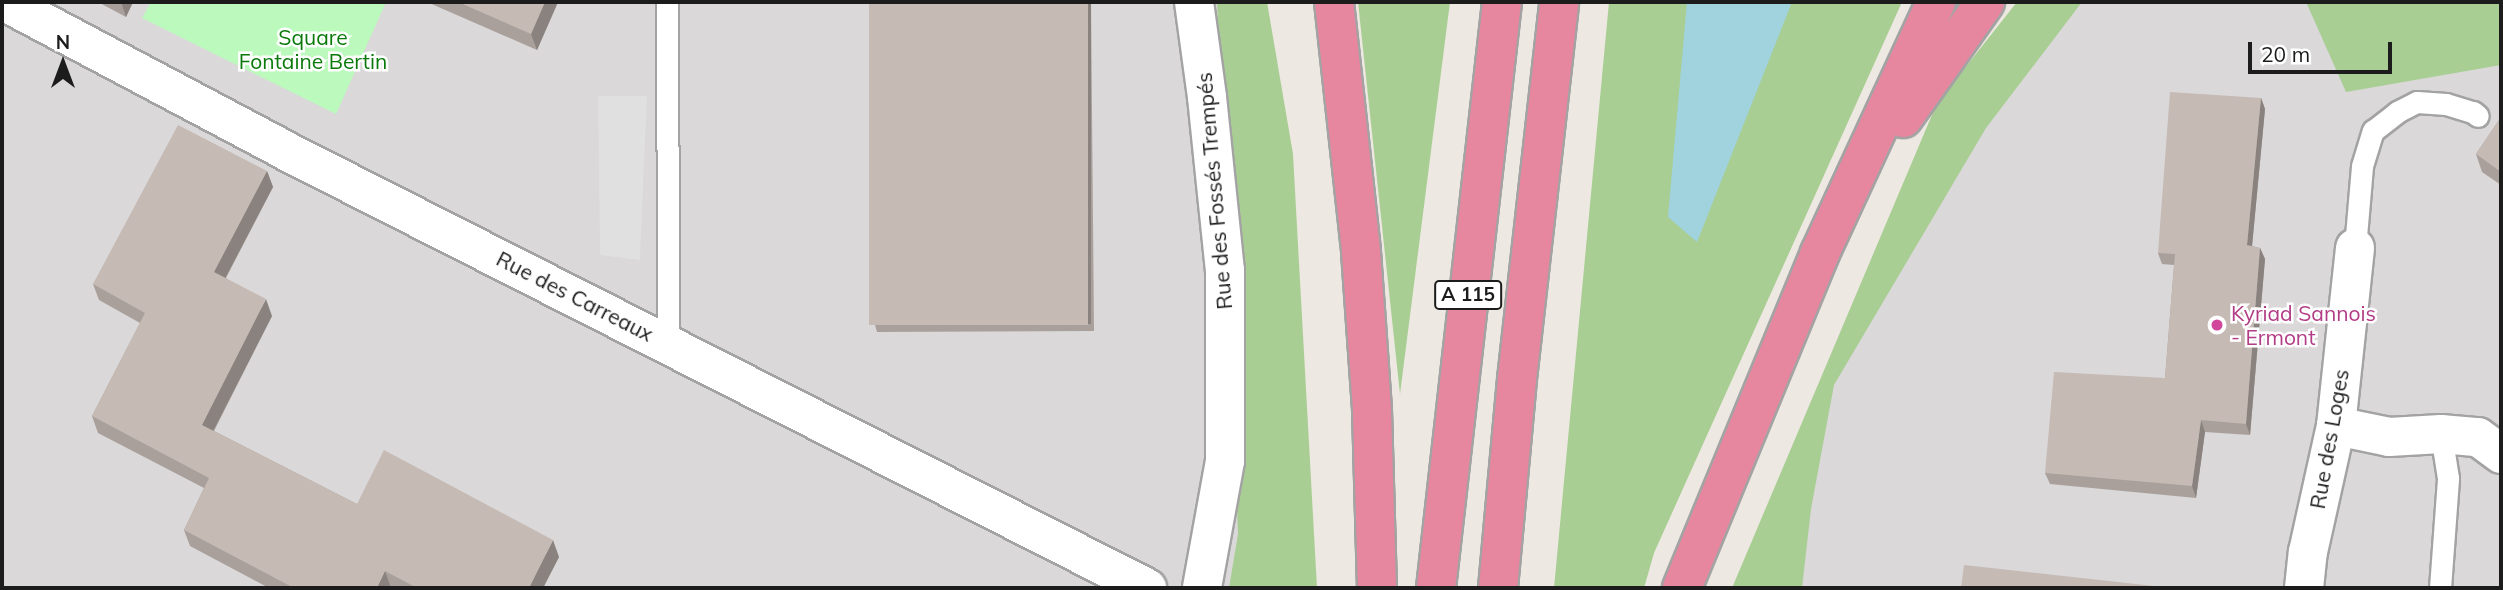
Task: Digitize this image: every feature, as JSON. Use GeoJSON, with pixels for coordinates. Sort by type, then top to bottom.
{"type":"FeatureCollection","features":[{"type":"Feature","properties":{"kind":"highway"},"geometry":{"type":"LineString","coordinates":[[1334,2],[1362,265],[1372,410],[1377,588]]}},
{"type":"Feature","properties":{"kind":"highway","name":"A 115"},"geometry":{"type":"LineString","coordinates":[[1436,588],[1502,2]]}},
{"type":"Feature","properties":{"kind":"highway","name":"A 115"},"geometry":{"type":"LineString","coordinates":[[1498,588],[1517,379],[1559,2]]}},
{"type":"Feature","properties":{"kind":"highway"},"geometry":{"type":"LineString","coordinates":[[1682,588],[1753,410],[1936,2]]}},
{"type":"Feature","properties":{"kind":"highway"},"geometry":{"type":"LineString","coordinates":[[1844,204],[1985,2]]}},
{"type":"Feature","properties":{"kind":"street","name":"Rue des Carreaux"},"geometry":{"type":"LineString","coordinates":[[5,2],[284,150],[1147,588]]}},
{"type":"Feature","properties":{"kind":"street","name":"Rue des Fossés Trempés"},"geometry":{"type":"LineString","coordinates":[[1194,2],[1208,97],[1225,270],[1225,461],[1202,588]]}},
{"type":"Feature","properties":{"kind":"street","name":"Rue des Loges"},"geometry":{"type":"LineString","coordinates":[[2304,588],[2308,552],[2336,426],[2355,247]]}},
{"type":"Feature","properties":{"kind":"street"},"geometry":{"type":"LineString","coordinates":[[2336,426],[2389,438],[2441,433],[2478,438],[2501,454]]}},
{"type":"Feature","properties":{"kind":"lane"},"geometry":{"type":"LineString","coordinates":[[667,2],[668,343]]}},
{"type":"Feature","properties":{"kind":"lane"},"geometry":{"type":"LineString","coordinates":[[2355,247],[2362,166],[2374,131],[2397,112],[2417,102],[2446,104],[2478,116]]}},
{"type":"Feature","properties":{"kind":"lane"},"geometry":{"type":"LineString","coordinates":[[2440,588],[2448,478],[2441,433]]}},
{"type":"Feature","properties":{"kind":"shaded area"},"geometry":{"type":"Polygon","coordinates":[[[2,2],[1247,2],[1247,588],[2,588],[2,2]]]}},
{"type":"Feature","properties":{"kind":"shaded area"},"geometry":{"type":"Polygon","coordinates":[[[2074,2],[2501,2],[2501,588],[1752,588],[1844,326],[2074,2]]]}},
{"type":"Feature","properties":{"kind":"shaded area"},"geometry":{"type":"Polygon","coordinates":[[[598,96],[647,96],[640,260],[600,255],[598,96]]]}},
{"type":"Feature","properties":{"kind":"green space","name":"Square Fontaine Bertin"},"geometry":{"type":"Polygon","coordinates":[[[151,2],[386,2],[336,114],[142,18],[151,2]]]}},
{"type":"Feature","properties":{"kind":"green space"},"geometry":{"type":"Polygon","coordinates":[[[1217,2],[1267,2],[1293,154],[1317,588],[1229,588],[1238,534],[1217,2]]]}},
{"type":"Feature","properties":{"kind":"green space"},"geometry":{"type":"Polygon","coordinates":[[[1358,2],[1450,2],[1400,394],[1358,2]]]}},
{"type":"Feature","properties":{"kind":"green space"},"geometry":{"type":"Polygon","coordinates":[[[1609,2],[1902,2],[1654,553],[1644,588],[1554,588],[1609,2]]]}},
{"type":"Feature","properties":{"kind":"green space"},"geometry":{"type":"Polygon","coordinates":[[[2017,2],[2082,2],[1986,128],[1834,385],[1811,509],[1802,588],[1732,588],[1937,103],[2017,2]]]}},
{"type":"Feature","properties":{"kind":"green space"},"geometry":{"type":"Polygon","coordinates":[[[2306,2],[2501,2],[2501,65],[2346,92],[2306,2]]]}},
{"type":"Feature","properties":{"kind":"water"},"geometry":{"type":"Polygon","coordinates":[[[1687,2],[1792,2],[1697,242],[1668,217],[1687,2]]]}},
{"type":"Feature","properties":{"kind":"building"},"geometry":{"type":"Polygon","coordinates":[[[458,2],[545,2],[531,34],[458,2]]]}},
{"type":"Feature","properties":{"kind":"building"},"geometry":{"type":"Polygon","coordinates":[[[869,2],[1088,2],[1088,325],[869,325],[869,2]]]}},
{"type":"Feature","properties":{"kind":"building","name":"Kyriad Sannois - Ermont"},"geometry":{"type":"Polygon","coordinates":[[[2170,92],[2261,98],[2247,245],[2260,248],[2246,424],[2201,420],[2192,486],[2045,473],[2054,372],[2165,378],[2175,254],[2158,253],[2170,92]]]}},
{"type":"Feature","properties":{"kind":"building"},"geometry":{"type":"Polygon","coordinates":[[[2501,117],[2501,172],[2476,154],[2501,117]]]}},
{"type":"Feature","properties":{"kind":"building"},"geometry":{"type":"Polygon","coordinates":[[[178,125],[267,171],[214,272],[266,299],[202,425],[357,504],[384,450],[553,540],[529,588],[417,588],[385,571],[377,588],[294,588],[184,530],[209,478],[92,416],[145,313],[93,284],[178,125]]]}},
{"type":"Feature","properties":{"kind":"building"},"geometry":{"type":"Polygon","coordinates":[[[1964,565],[2172,588],[1961,588],[1964,565]]]}},
{"type":"Feature","properties":{"kind":"place","name":"Kyriad Sannois - Ermont"},"geometry":{"type":"Point","coordinates":[2217,325]}}]}
